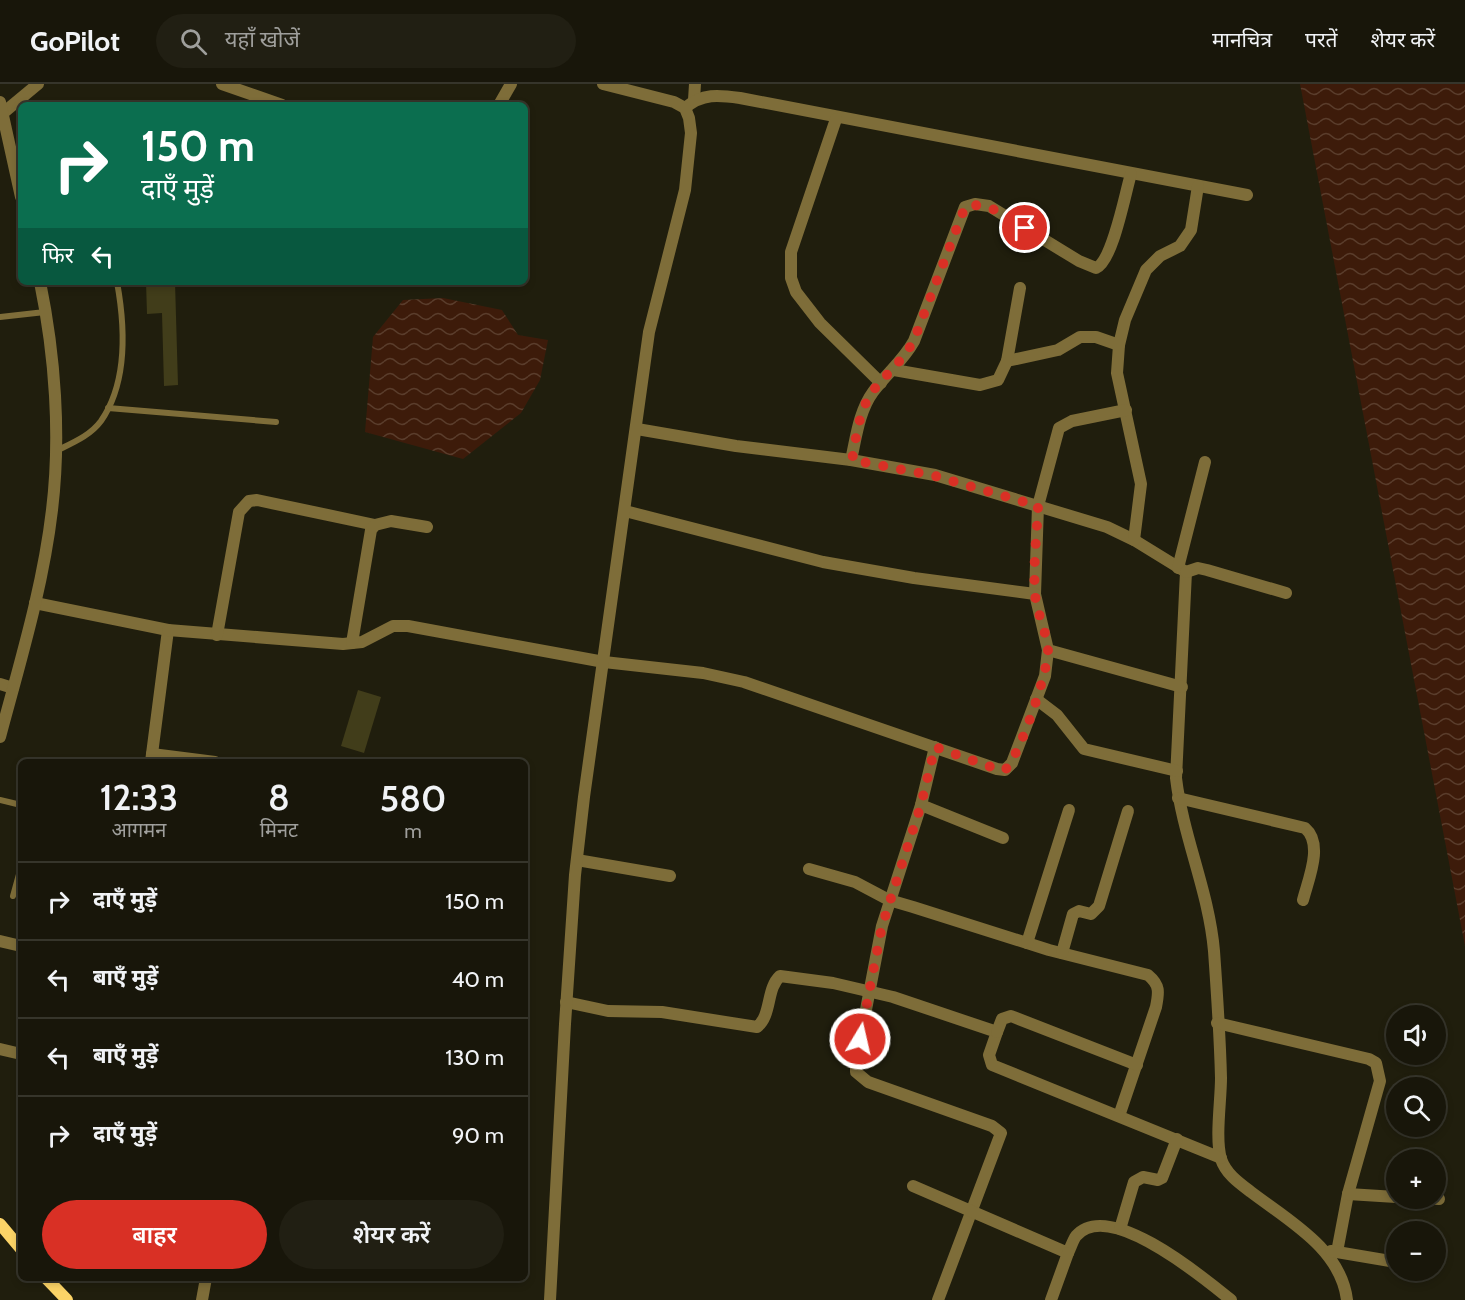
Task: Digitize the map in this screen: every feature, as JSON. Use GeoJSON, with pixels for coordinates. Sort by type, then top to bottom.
{"type":"FeatureCollection","features":[{"type":"Feature","properties":{"kind":"main road"},"geometry":{"type":"LineString","coordinates":[[0,1224],[18,1245]]}},
{"type":"Feature","properties":{"kind":"main road"},"geometry":{"type":"LineString","coordinates":[[49,1281],[68,1300]]}},
{"type":"Feature","properties":{"kind":"street"},"geometry":{"type":"LineString","coordinates":[[18,184],[1,108],[38,84]]}},
{"type":"Feature","properties":{"kind":"street"},"geometry":{"type":"LineString","coordinates":[[222,84],[273,102]]}},
{"type":"Feature","properties":{"kind":"street"},"geometry":{"type":"LineString","coordinates":[[501,102],[511,84]]}},
{"type":"Feature","properties":{"kind":"street"},"geometry":{"type":"LineString","coordinates":[[603,84],[690,104],[710,95],[722,95],[1247,195]]}},
{"type":"Feature","properties":{"kind":"street"},"geometry":{"type":"LineString","coordinates":[[550,1300],[566,1002],[577,860],[649,332],[685,190],[691,133],[690,104],[695,84]]}},
{"type":"Feature","properties":{"kind":"street"},"geometry":{"type":"LineString","coordinates":[[836,118],[791,252],[791,278],[805,306],[881,383]]}},
{"type":"Feature","properties":{"kind":"street"},"geometry":{"type":"LineString","coordinates":[[852,460],[865,406],[881,383],[894,370],[914,340],[965,207],[975,204],[989,206],[1079,261],[1096,268],[1102,266],[1109,252],[1131,174]]}},
{"type":"Feature","properties":{"kind":"street"},"geometry":{"type":"LineString","coordinates":[[1134,540],[1141,484],[1117,373],[1119,345],[1125,320],[1146,270],[1160,256],[1180,246],[1191,230],[1198,186]]}},
{"type":"Feature","properties":{"kind":"street"},"geometry":{"type":"LineString","coordinates":[[0,737],[35,603],[52,510],[55,451],[46,312],[41,285]]}},
{"type":"Feature","properties":{"kind":"street"},"geometry":{"type":"LineString","coordinates":[[894,370],[980,385],[998,380],[1007,361],[1020,288]]}},
{"type":"Feature","properties":{"kind":"street"},"geometry":{"type":"LineString","coordinates":[[1007,361],[1058,350],[1080,337],[1096,337],[1119,345]]}},
{"type":"Feature","properties":{"kind":"street"},"geometry":{"type":"LineString","coordinates":[[35,603],[168,630],[218,635],[352,643],[376,636],[393,626],[408,626],[604,662],[703,673],[744,682],[1005,770],[1017,753],[1042,687],[1048,650],[1035,594],[1038,506],[1059,428],[1072,421],[1126,410]]}},
{"type":"Feature","properties":{"kind":"street"},"geometry":{"type":"LineString","coordinates":[[637,429],[736,446],[852,460],[935,476],[1107,527],[1134,540],[1182,570],[1198,568],[1286,593]]}},
{"type":"Feature","properties":{"kind":"street"},"geometry":{"type":"LineString","coordinates":[[1205,462],[1182,570],[1182,687],[1177,771],[1178,798],[1210,921],[1221,1076],[1221,1158],[1235,1180],[1330,1251],[1386,1260]]}},
{"type":"Feature","properties":{"kind":"street"},"geometry":{"type":"LineString","coordinates":[[218,635],[239,512],[249,501],[257,500],[375,525],[391,521],[427,527]]}},
{"type":"Feature","properties":{"kind":"street"},"geometry":{"type":"LineString","coordinates":[[625,511],[823,562],[914,578],[1035,594]]}},
{"type":"Feature","properties":{"kind":"street"},"geometry":{"type":"LineString","coordinates":[[352,643],[368,541],[375,525]]}},
{"type":"Feature","properties":{"kind":"street"},"geometry":{"type":"LineString","coordinates":[[167,759],[151,758],[168,630]]}},
{"type":"Feature","properties":{"kind":"street"},"geometry":{"type":"LineString","coordinates":[[1048,650],[1182,687]]}},
{"type":"Feature","properties":{"kind":"street"},"geometry":{"type":"LineString","coordinates":[[0,684],[13,688]]}},
{"type":"Feature","properties":{"kind":"street"},"geometry":{"type":"LineString","coordinates":[[1036,699],[1057,715],[1084,749],[1177,771]]}},
{"type":"Feature","properties":{"kind":"street"},"geometry":{"type":"LineString","coordinates":[[935,747],[921,805],[889,900],[868,992],[856,1072],[861,1078],[992,1126],[1001,1133],[938,1300]]}},
{"type":"Feature","properties":{"kind":"street"},"geometry":{"type":"LineString","coordinates":[[1178,798],[1305,828],[1313,838],[1314,851],[1303,900]]}},
{"type":"Feature","properties":{"kind":"street"},"geometry":{"type":"LineString","coordinates":[[921,805],[1003,838]]}},
{"type":"Feature","properties":{"kind":"street"},"geometry":{"type":"LineString","coordinates":[[1027,943],[1069,810]]}},
{"type":"Feature","properties":{"kind":"street"},"geometry":{"type":"LineString","coordinates":[[1062,953],[1073,914],[1078,911],[1091,914],[1099,906],[1128,811]]}},
{"type":"Feature","properties":{"kind":"street"},"geometry":{"type":"LineString","coordinates":[[577,860],[670,876]]}},
{"type":"Feature","properties":{"kind":"street"},"geometry":{"type":"LineString","coordinates":[[809,869],[865,886],[889,900],[1027,943],[1148,975],[1156,982],[1159,991],[1156,1007],[1119,1116]]}},
{"type":"Feature","properties":{"kind":"street"},"geometry":{"type":"LineString","coordinates":[[0,941],[18,945]]}},
{"type":"Feature","properties":{"kind":"street"},"geometry":{"type":"LineString","coordinates":[[566,1002],[608,1011],[662,1012],[757,1028],[763,1020],[774,984],[780,976],[787,975],[893,997],[997,1032]]}},
{"type":"Feature","properties":{"kind":"street"},"geometry":{"type":"LineString","coordinates":[[1137,1065],[1011,1016],[1002,1019],[989,1055],[992,1065],[1221,1158]]}},
{"type":"Feature","properties":{"kind":"street"},"geometry":{"type":"LineString","coordinates":[[1217,1023],[1369,1059],[1376,1063],[1380,1081],[1330,1251],[1345,1283],[1347,1300]]}},
{"type":"Feature","properties":{"kind":"street"},"geometry":{"type":"LineString","coordinates":[[0,1049],[18,1053]]}},
{"type":"Feature","properties":{"kind":"street"},"geometry":{"type":"LineString","coordinates":[[1120,1229],[1134,1182],[1143,1177],[1158,1180],[1162,1178],[1177,1139]]}},
{"type":"Feature","properties":{"kind":"street"},"geometry":{"type":"LineString","coordinates":[[913,1186],[1068,1253]]}},
{"type":"Feature","properties":{"kind":"street"},"geometry":{"type":"LineString","coordinates":[[1348,1194],[1386,1196]]}},
{"type":"Feature","properties":{"kind":"street"},"geometry":{"type":"LineString","coordinates":[[1051,1300],[1076,1237],[1081,1232],[1105,1227],[1120,1229],[1170,1252],[1231,1300]]}},
{"type":"Feature","properties":{"kind":"street"},"geometry":{"type":"LineString","coordinates":[[202,1300],[205,1281]]}},
{"type":"Feature","properties":{"kind":"lane"},"geometry":{"type":"LineString","coordinates":[[55,451],[79,441],[101,422],[108,408],[118,378],[122,340],[117,285]]}},
{"type":"Feature","properties":{"kind":"lane"},"geometry":{"type":"LineString","coordinates":[[0,317],[46,312]]}},
{"type":"Feature","properties":{"kind":"lane"},"geometry":{"type":"LineString","coordinates":[[108,408],[276,423]]}},
{"type":"Feature","properties":{"kind":"lane"},"geometry":{"type":"LineString","coordinates":[[0,800],[18,804]]}},
{"type":"Feature","properties":{"kind":"lane"},"geometry":{"type":"LineString","coordinates":[[13,896],[18,878]]}},
{"type":"Feature","properties":{"kind":"water"},"geometry":{"type":"Polygon","coordinates":[[[1300,84],[1465,84],[1465,946],[1300,84]]]}},
{"type":"Feature","properties":{"kind":"water"},"geometry":{"type":"Polygon","coordinates":[[[443,298],[502,310],[518,335],[548,340],[540,380],[521,413],[463,459],[365,432],[373,337],[403,300],[443,298]]]}},
{"type":"Feature","properties":{"kind":"building"},"geometry":{"type":"Polygon","coordinates":[[[146,285],[175,285],[178,385],[164,386],[162,313],[147,314],[146,285]]]}},
{"type":"Feature","properties":{"kind":"building"},"geometry":{"type":"Polygon","coordinates":[[[358,690],[381,697],[364,753],[341,746],[358,690]]]}},
{"type":"Feature","properties":{"kind":"route"},"geometry":{"type":"LineString","coordinates":[[860,1039],[882,926],[930,775],[935,747],[1005,770],[1017,753],[1030,711],[1042,687],[1048,650],[1035,594],[1038,506],[935,476],[852,460],[865,406],[873,392],[906,355],[914,340],[965,207],[975,204],[989,206],[1025,228]]}}]}
